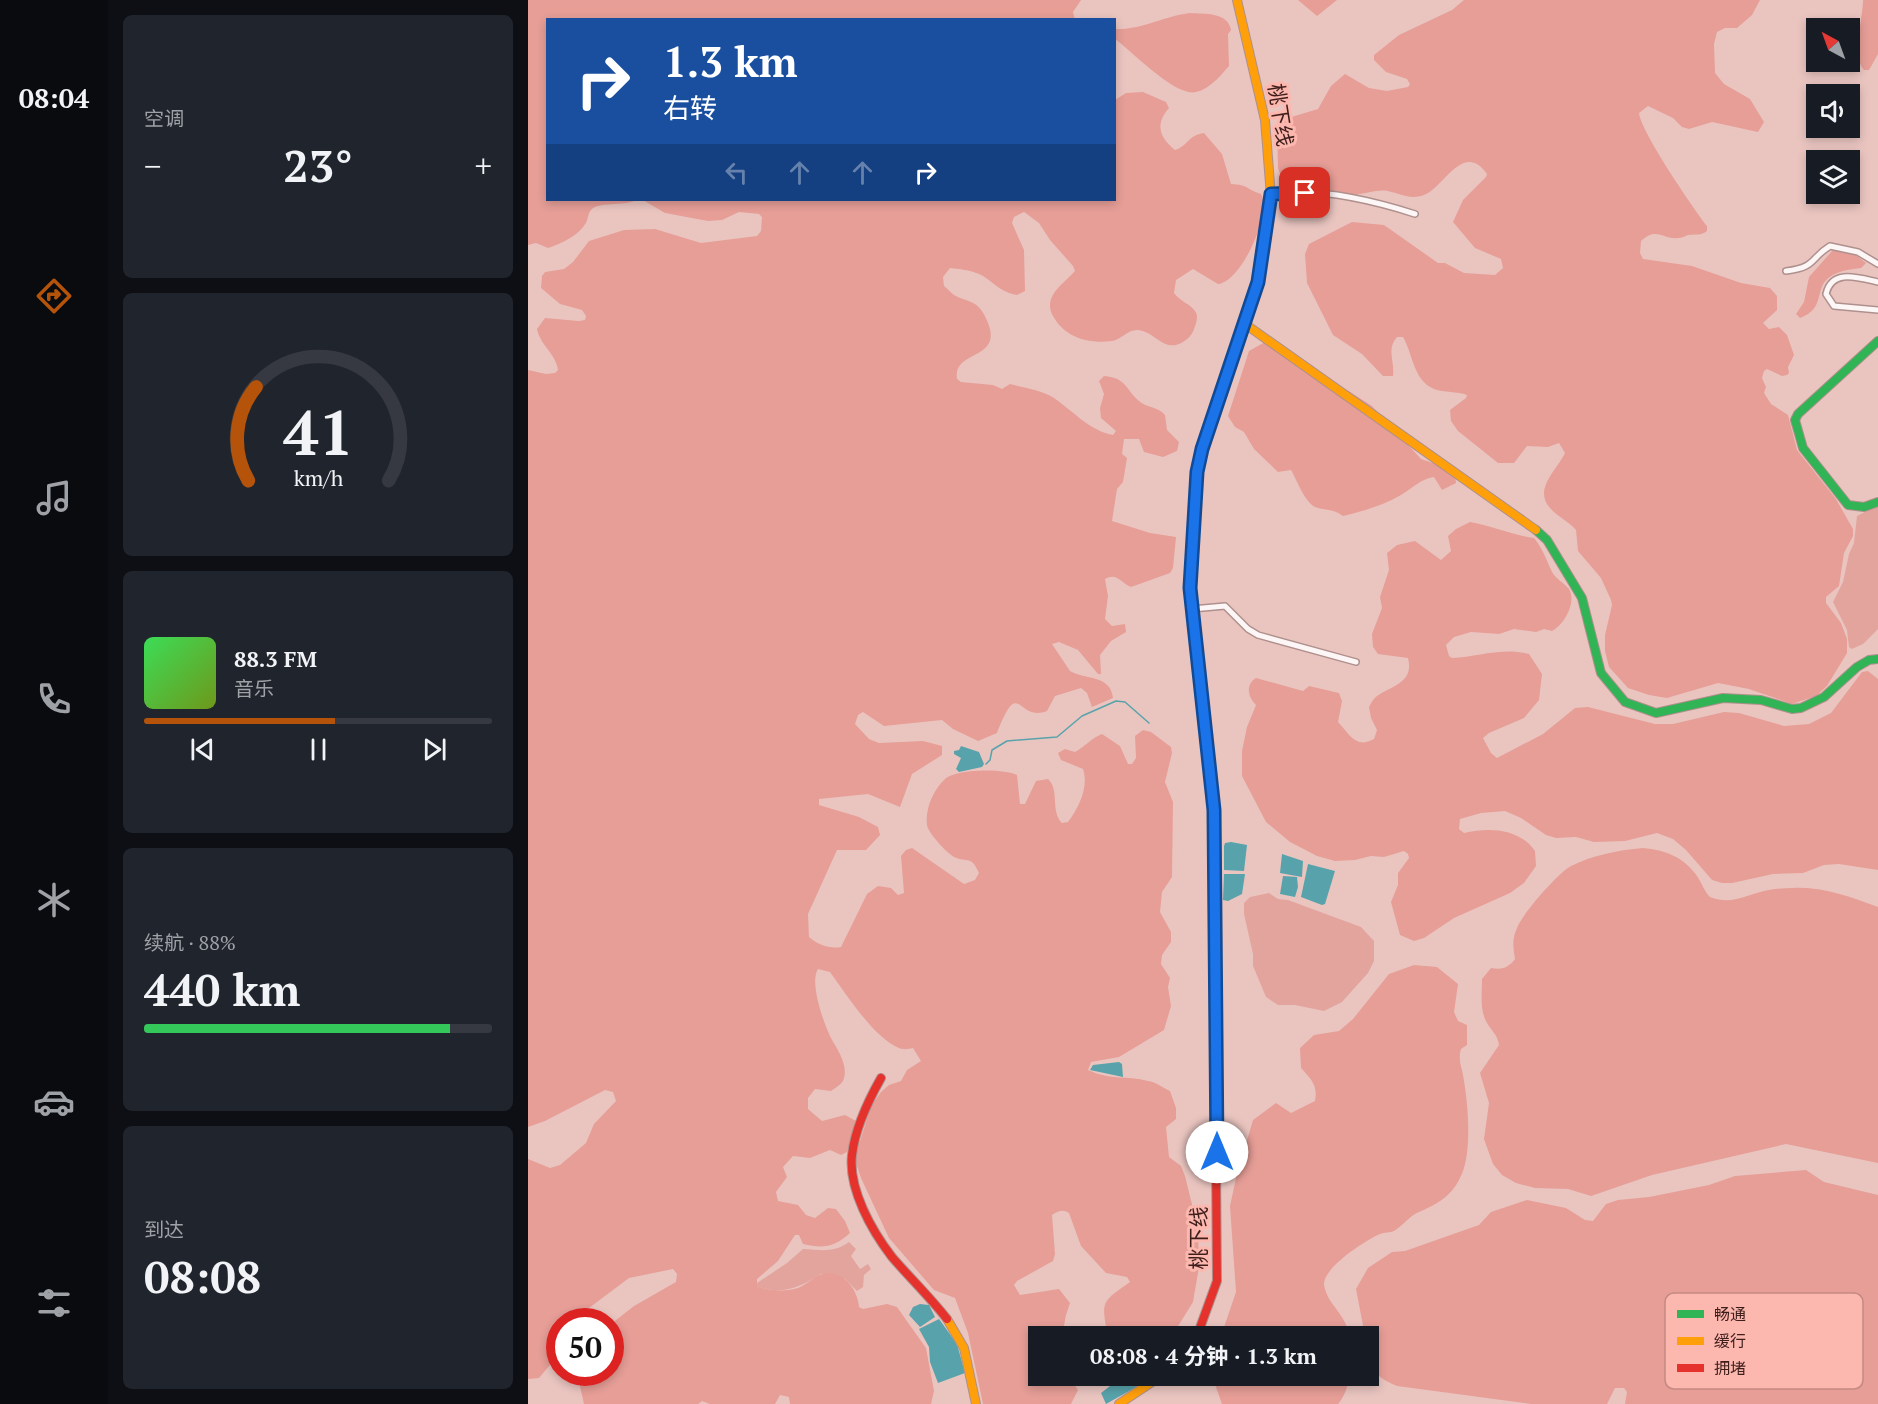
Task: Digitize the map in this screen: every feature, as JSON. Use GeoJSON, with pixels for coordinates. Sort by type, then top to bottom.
{"type":"FeatureCollection","features":[{"type":"Feature","properties":{"kind":"street","name":"桃下线"},"geometry":{"type":"LineString","coordinates":[[1201,1326],[1217,1281],[1217,998],[1214,810],[1190,588],[1199,460],[1258,282],[1271,194],[1265,127],[1251,53],[1237,0]]}},
{"type":"Feature","properties":{"kind":"street"},"geometry":{"type":"LineString","coordinates":[[1271,194],[1286,192],[1367,199],[1415,214]]}},
{"type":"Feature","properties":{"kind":"street"},"geometry":{"type":"LineString","coordinates":[[1786,271],[1803,269],[1830,246],[1858,252],[1878,264]]}},
{"type":"Feature","properties":{"kind":"street"},"geometry":{"type":"LineString","coordinates":[[1878,282],[1841,276],[1831,282],[1826,294],[1834,306],[1878,310]]}},
{"type":"Feature","properties":{"kind":"street"},"geometry":{"type":"LineString","coordinates":[[1245,324],[1526,521],[1547,540],[1582,598],[1601,674],[1625,702],[1656,713],[1723,698],[1761,700],[1792,709],[1801,708],[1824,697],[1857,667],[1869,660],[1878,659]]}},
{"type":"Feature","properties":{"kind":"street"},"geometry":{"type":"LineString","coordinates":[[1878,341],[1798,414],[1795,420],[1803,448],[1848,504],[1864,507],[1878,502]]}},
{"type":"Feature","properties":{"kind":"street"},"geometry":{"type":"LineString","coordinates":[[1192,609],[1225,606],[1248,629],[1258,635],[1356,662]]}},
{"type":"Feature","properties":{"kind":"street"},"geometry":{"type":"LineString","coordinates":[[881,1078],[872,1095],[851,1155],[852,1169],[866,1214],[890,1254],[934,1302],[958,1335],[972,1377],[975,1404]]}},
{"type":"Feature","properties":{"kind":"street"},"geometry":{"type":"LineString","coordinates":[[1119,1404],[1146,1386]]}},
{"type":"Feature","properties":{"kind":"shaded area"},"geometry":{"type":"Polygon","coordinates":[[[528,0],[1081,0],[1073,12],[1074,18],[546,18],[546,201],[634,201],[595,207],[590,211],[586,223],[579,231],[548,248],[536,243],[528,245],[528,0]]]}},
{"type":"Feature","properties":{"kind":"shaded area"},"geometry":{"type":"Polygon","coordinates":[[[1298,0],[1337,0],[1317,16],[1298,0]]]}},
{"type":"Feature","properties":{"kind":"shaded area"},"geometry":{"type":"Polygon","coordinates":[[[1464,0],[1760,0],[1752,15],[1737,28],[1725,28],[1717,32],[1714,44],[1715,73],[1724,84],[1750,99],[1764,122],[1758,132],[1712,122],[1689,129],[1648,106],[1639,113],[1648,136],[1707,226],[1707,231],[1703,234],[1679,238],[1651,234],[1641,241],[1640,253],[1643,259],[1692,266],[1741,283],[1770,288],[1777,296],[1777,310],[1763,323],[1769,329],[1779,327],[1787,335],[1794,355],[1787,375],[1782,376],[1767,369],[1764,371],[1762,378],[1766,387],[1764,393],[1771,404],[1788,415],[1797,450],[1836,499],[1853,529],[1853,536],[1844,553],[1839,586],[1826,597],[1826,603],[1841,623],[1847,639],[1847,653],[1827,686],[1816,696],[1792,704],[1749,689],[1718,683],[1667,698],[1628,688],[1609,667],[1605,651],[1605,635],[1612,605],[1611,600],[1601,578],[1578,551],[1576,530],[1553,511],[1545,501],[1545,487],[1565,453],[1559,443],[1548,447],[1527,446],[1514,463],[1498,463],[1458,431],[1451,421],[1450,410],[1467,395],[1434,389],[1427,385],[1414,366],[1403,337],[1397,337],[1392,346],[1393,376],[1383,376],[1362,354],[1333,335],[1307,283],[1305,254],[1309,244],[1352,222],[1384,225],[1438,263],[1445,263],[1464,273],[1495,275],[1503,268],[1501,259],[1475,248],[1453,222],[1463,200],[1486,177],[1487,174],[1478,165],[1470,162],[1462,164],[1431,191],[1414,197],[1388,191],[1351,195],[1316,192],[1283,182],[1278,168],[1277,126],[1288,118],[1318,109],[1331,86],[1345,74],[1369,88],[1387,91],[1408,87],[1410,84],[1407,79],[1386,72],[1374,60],[1374,55],[1399,35],[1452,10],[1464,0]]]}},
{"type":"Feature","properties":{"kind":"shaded area"},"geometry":{"type":"Polygon","coordinates":[[[1863,0],[1878,0],[1878,54],[1869,70],[1864,70],[1860,64],[1863,0]]]}},
{"type":"Feature","properties":{"kind":"shaded area"},"geometry":{"type":"Polygon","coordinates":[[[1190,13],[1209,14],[1221,17],[1229,24],[1231,30],[1228,34],[1229,66],[1206,88],[1196,92],[1187,92],[1177,88],[1116,40],[1116,29],[1144,25],[1190,13]]]}},
{"type":"Feature","properties":{"kind":"shaded area"},"geometry":{"type":"Polygon","coordinates":[[[1143,92],[1166,102],[1169,108],[1162,119],[1161,130],[1165,140],[1175,150],[1195,136],[1204,133],[1222,154],[1231,184],[1244,186],[1261,194],[1263,204],[1258,231],[1245,260],[1236,272],[1218,284],[1193,269],[1176,280],[1174,293],[1197,315],[1195,327],[1188,338],[1176,345],[1170,345],[1137,330],[1115,340],[1103,342],[1078,338],[1064,330],[1052,314],[1050,301],[1055,291],[1075,271],[1039,223],[1024,212],[1014,217],[1012,223],[1024,250],[1025,291],[1017,295],[1010,293],[979,274],[950,268],[943,277],[944,286],[958,297],[979,307],[990,328],[990,339],[986,347],[963,362],[958,369],[957,379],[961,382],[993,385],[1002,389],[1010,384],[1044,393],[1089,425],[1113,435],[1116,431],[1101,418],[1100,408],[1104,394],[1099,381],[1104,376],[1112,377],[1125,385],[1142,403],[1165,415],[1167,430],[1179,442],[1177,451],[1163,457],[1144,452],[1139,439],[1124,439],[1122,454],[1127,458],[1123,482],[1117,489],[1112,521],[1150,533],[1176,537],[1173,568],[1170,573],[1131,587],[1116,577],[1105,579],[1108,596],[1105,619],[1112,626],[1125,624],[1126,632],[1111,641],[1100,655],[1101,674],[1098,674],[1078,650],[1059,642],[1052,644],[1070,671],[1102,681],[1111,690],[1113,698],[1092,707],[1087,693],[1081,688],[1055,696],[1047,711],[1037,713],[1029,711],[1015,703],[1010,706],[1004,716],[997,733],[978,741],[953,729],[942,720],[884,726],[863,712],[858,715],[855,724],[869,739],[879,743],[923,741],[942,746],[942,755],[912,774],[900,807],[868,794],[819,799],[819,805],[859,817],[878,827],[880,835],[866,850],[837,850],[808,914],[809,937],[824,946],[841,947],[867,894],[878,886],[891,888],[898,895],[904,893],[901,856],[906,850],[912,848],[964,884],[975,880],[979,873],[974,864],[969,860],[951,855],[928,829],[929,806],[934,794],[945,779],[969,771],[1001,771],[1017,775],[1020,804],[1025,804],[1036,781],[1048,779],[1054,789],[1056,813],[1062,823],[1068,822],[1076,810],[1084,790],[1085,776],[1083,769],[1061,760],[1058,753],[1065,749],[1075,752],[1102,734],[1120,746],[1128,764],[1132,764],[1136,758],[1135,736],[1143,730],[1151,732],[1171,747],[1172,753],[1165,782],[1173,802],[1172,877],[1162,892],[1160,912],[1171,932],[1171,942],[1162,955],[1161,964],[1170,978],[1168,987],[1171,1006],[1164,1030],[1119,1057],[1091,1062],[1088,1070],[1104,1076],[1140,1079],[1170,1091],[1176,1108],[1176,1119],[1166,1127],[1169,1157],[1181,1166],[1198,1229],[1199,1267],[1193,1302],[1178,1326],[1106,1326],[1104,1309],[1108,1299],[1130,1282],[1127,1277],[1106,1273],[1081,1246],[1069,1213],[1056,1212],[1052,1215],[1055,1254],[1053,1261],[1017,1281],[1014,1285],[1020,1295],[1059,1289],[1070,1303],[1064,1326],[1028,1326],[1028,1386],[1075,1386],[1078,1390],[1071,1404],[983,1404],[968,1333],[955,1298],[934,1290],[889,1238],[856,1163],[856,1154],[871,1106],[881,1092],[889,1085],[901,1081],[907,1070],[921,1061],[913,1048],[899,1048],[880,1035],[861,1014],[830,972],[818,969],[815,984],[818,1004],[828,1032],[841,1057],[845,1073],[842,1082],[831,1091],[815,1089],[808,1098],[808,1109],[822,1121],[845,1115],[856,1121],[847,1152],[841,1155],[830,1150],[810,1158],[793,1156],[783,1167],[787,1177],[776,1192],[778,1201],[798,1205],[806,1215],[815,1218],[828,1208],[836,1209],[850,1233],[828,1246],[803,1244],[799,1235],[795,1235],[778,1261],[757,1279],[757,1286],[788,1290],[801,1287],[820,1275],[830,1273],[848,1282],[856,1294],[859,1307],[863,1309],[887,1304],[897,1307],[926,1348],[934,1391],[931,1404],[790,1404],[789,1397],[780,1395],[775,1404],[710,1404],[702,1401],[698,1404],[584,1404],[580,1386],[624,1386],[624,1314],[676,1282],[677,1274],[673,1269],[629,1278],[589,1308],[546,1308],[546,1370],[539,1378],[528,1379],[528,1159],[550,1168],[560,1165],[586,1143],[594,1124],[616,1101],[613,1092],[605,1090],[545,1121],[528,1127],[528,370],[546,374],[555,373],[558,370],[557,364],[541,340],[537,329],[545,318],[579,321],[585,320],[586,316],[582,310],[560,304],[541,288],[542,276],[545,272],[564,269],[573,262],[589,241],[624,230],[655,229],[701,243],[757,236],[761,231],[762,217],[759,214],[739,212],[722,220],[708,221],[665,213],[645,201],[1116,201],[1116,99],[1126,93],[1143,92]]]}},
{"type":"Feature","properties":{"kind":"shaded area"},"geometry":{"type":"Polygon","coordinates":[[[1833,250],[1853,253],[1866,263],[1861,268],[1842,271],[1830,277],[1824,283],[1816,306],[1800,318],[1796,314],[1804,302],[1809,277],[1833,250]]]}},
{"type":"Feature","properties":{"kind":"shaded area"},"geometry":{"type":"Polygon","coordinates":[[[1265,342],[1331,388],[1347,390],[1372,406],[1421,459],[1442,466],[1455,476],[1456,483],[1442,490],[1434,477],[1429,478],[1387,502],[1343,516],[1315,507],[1304,495],[1291,470],[1278,472],[1254,449],[1244,432],[1235,427],[1228,416],[1249,351],[1265,342]]]}},
{"type":"Feature","properties":{"kind":"shaded area"},"geometry":{"type":"Polygon","coordinates":[[[1878,505],[1878,629],[1863,644],[1852,649],[1849,647],[1847,630],[1833,602],[1843,582],[1849,554],[1854,543],[1857,516],[1878,505]]]}},
{"type":"Feature","properties":{"kind":"shaded area"},"geometry":{"type":"Polygon","coordinates":[[[1470,522],[1534,538],[1552,572],[1571,594],[1570,606],[1565,619],[1552,631],[1544,629],[1536,632],[1514,629],[1499,634],[1471,632],[1454,637],[1446,645],[1449,656],[1452,658],[1500,652],[1529,654],[1542,674],[1539,700],[1524,718],[1489,733],[1483,738],[1491,753],[1497,758],[1543,734],[1575,708],[1588,707],[1655,724],[1673,724],[1724,712],[1739,713],[1784,726],[1809,724],[1831,713],[1862,672],[1868,671],[1878,679],[1878,870],[1839,864],[1824,865],[1803,873],[1773,874],[1722,883],[1712,880],[1686,850],[1673,839],[1657,833],[1625,841],[1594,842],[1576,837],[1556,838],[1546,835],[1521,818],[1505,811],[1481,813],[1460,819],[1459,829],[1464,833],[1483,830],[1503,831],[1521,838],[1535,851],[1536,866],[1524,883],[1510,893],[1454,918],[1424,938],[1414,941],[1400,935],[1391,902],[1398,885],[1398,873],[1409,858],[1408,854],[1404,851],[1384,857],[1371,856],[1335,861],[1317,856],[1290,842],[1266,822],[1242,776],[1242,751],[1247,727],[1256,705],[1250,695],[1250,684],[1256,678],[1303,691],[1309,686],[1339,693],[1342,701],[1338,722],[1350,736],[1358,741],[1368,742],[1374,739],[1377,730],[1369,707],[1376,697],[1405,678],[1409,666],[1408,658],[1378,654],[1373,647],[1372,634],[1382,608],[1380,597],[1389,570],[1387,553],[1397,545],[1415,541],[1441,560],[1451,551],[1448,536],[1470,522]]]}},
{"type":"Feature","properties":{"kind":"shaded area"},"geometry":{"type":"Polygon","coordinates":[[[1643,848],[1680,859],[1692,869],[1710,897],[1717,899],[1737,899],[1774,889],[1803,888],[1836,893],[1878,907],[1878,1163],[1786,1144],[1652,1175],[1591,1196],[1568,1189],[1535,1188],[1516,1183],[1502,1175],[1493,1164],[1484,1139],[1489,1103],[1480,1073],[1499,1045],[1483,1015],[1482,979],[1491,968],[1504,968],[1515,959],[1514,939],[1520,922],[1541,894],[1565,870],[1597,856],[1643,848]]]}},
{"type":"Feature","properties":{"kind":"shaded area"},"geometry":{"type":"Polygon","coordinates":[[[1269,893],[1278,899],[1288,900],[1361,927],[1374,941],[1374,961],[1368,973],[1342,1002],[1324,1011],[1295,1005],[1278,1005],[1266,997],[1253,966],[1244,903],[1250,897],[1269,893]]]}},
{"type":"Feature","properties":{"kind":"shaded area"},"geometry":{"type":"Polygon","coordinates":[[[1414,965],[1437,967],[1458,984],[1454,1012],[1458,1021],[1467,1025],[1467,1045],[1461,1049],[1460,1059],[1466,1099],[1468,1142],[1467,1156],[1460,1178],[1441,1200],[1415,1214],[1394,1231],[1382,1233],[1365,1242],[1331,1270],[1324,1284],[1328,1297],[1346,1326],[1224,1326],[1236,1292],[1230,1206],[1253,1120],[1276,1103],[1291,1113],[1315,1101],[1315,1086],[1301,1068],[1300,1048],[1314,1035],[1339,1031],[1353,1019],[1389,974],[1414,965]]]}},
{"type":"Feature","properties":{"kind":"shaded area"},"geometry":{"type":"Polygon","coordinates":[[[1806,1170],[1824,1182],[1878,1195],[1878,1404],[1625,1404],[1627,1392],[1624,1388],[1615,1388],[1607,1404],[1531,1404],[1397,1386],[1379,1376],[1379,1326],[1363,1326],[1356,1289],[1368,1268],[1392,1252],[1405,1251],[1479,1225],[1491,1212],[1527,1200],[1566,1208],[1585,1220],[1593,1221],[1606,1204],[1618,1200],[1649,1197],[1709,1185],[1735,1176],[1806,1170]]]}},
{"type":"Feature","properties":{"kind":"shaded area"},"geometry":{"type":"Polygon","coordinates":[[[849,1242],[856,1249],[851,1256],[860,1269],[868,1264],[871,1269],[864,1275],[863,1287],[857,1291],[845,1279],[821,1274],[791,1289],[774,1290],[757,1286],[757,1283],[803,1249],[833,1249],[849,1242]]]}},
{"type":"Feature","properties":{"kind":"shaded area"},"geometry":{"type":"Polygon","coordinates":[[[1216,1386],[1347,1386],[1338,1404],[1222,1404],[1216,1386]]]}},
{"type":"Feature","properties":{"kind":"water"},"geometry":{"type":"Polygon","coordinates":[[[961,746],[979,752],[984,764],[982,767],[959,772],[956,769],[961,758],[954,754],[954,751],[959,750],[961,746]]]}},
{"type":"Feature","properties":{"kind":"water"},"geometry":{"type":"Polygon","coordinates":[[[1225,843],[1247,845],[1244,871],[1224,870],[1224,846],[1225,843]]]}},
{"type":"Feature","properties":{"kind":"water"},"geometry":{"type":"Polygon","coordinates":[[[1282,854],[1303,861],[1302,877],[1280,873],[1282,854]]]}},
{"type":"Feature","properties":{"kind":"water"},"geometry":{"type":"Polygon","coordinates":[[[1308,864],[1335,871],[1325,904],[1301,897],[1308,864]]]}},
{"type":"Feature","properties":{"kind":"water"},"geometry":{"type":"Polygon","coordinates":[[[1224,874],[1245,874],[1242,894],[1228,901],[1223,900],[1224,874]]]}},
{"type":"Feature","properties":{"kind":"water"},"geometry":{"type":"Polygon","coordinates":[[[1283,876],[1297,877],[1298,887],[1295,897],[1280,894],[1283,876]]]}},
{"type":"Feature","properties":{"kind":"water"},"geometry":{"type":"Polygon","coordinates":[[[1119,1062],[1122,1064],[1123,1077],[1090,1070],[1093,1065],[1119,1062]]]}},
{"type":"Feature","properties":{"kind":"water"},"geometry":{"type":"Polygon","coordinates":[[[920,1304],[929,1305],[935,1317],[920,1327],[909,1315],[913,1307],[920,1304]]]}},
{"type":"Feature","properties":{"kind":"water"},"geometry":{"type":"Polygon","coordinates":[[[939,1319],[957,1344],[965,1373],[938,1383],[930,1362],[929,1347],[919,1329],[939,1319]]]}},
{"type":"Feature","properties":{"kind":"water"},"geometry":{"type":"Polygon","coordinates":[[[1110,1386],[1138,1386],[1106,1404],[1101,1393],[1110,1386]]]}},
{"type":"Feature","properties":{"kind":"waterway"},"geometry":{"type":"LineString","coordinates":[[986,764],[990,760],[992,750],[1007,741],[1057,737],[1082,716],[1116,701],[1125,702],[1149,723]]}},
{"type":"Feature","properties":{"kind":"traffic: fast"},"geometry":{"type":"LineString","coordinates":[[1878,341],[1798,414],[1795,420],[1803,448],[1848,505],[1864,507],[1878,502]]}},
{"type":"Feature","properties":{"kind":"traffic: fast"},"geometry":{"type":"LineString","coordinates":[[1536,530],[1547,540],[1582,598],[1601,673],[1625,702],[1656,713],[1723,698],[1761,700],[1792,709],[1801,708],[1824,697],[1857,667],[1869,660],[1878,659]]}},
{"type":"Feature","properties":{"kind":"traffic: fast"},"geometry":{"type":"LineString","coordinates":[[1191,576],[1190,588],[1214,810],[1215,1044]]}},
{"type":"Feature","properties":{"kind":"traffic: slow"},"geometry":{"type":"LineString","coordinates":[[1237,0],[1265,120],[1271,196]]}},
{"type":"Feature","properties":{"kind":"traffic: slow"},"geometry":{"type":"LineString","coordinates":[[1245,324],[1536,530]]}},
{"type":"Feature","properties":{"kind":"traffic: slow"},"geometry":{"type":"LineString","coordinates":[[947,1319],[964,1348],[976,1404]]}},
{"type":"Feature","properties":{"kind":"traffic: slow"},"geometry":{"type":"LineString","coordinates":[[1119,1404],[1146,1386]]}},
{"type":"Feature","properties":{"kind":"traffic: jam"},"geometry":{"type":"LineString","coordinates":[[1191,576],[1197,472],[1202,449],[1246,325],[1262,261],[1271,196]]}},
{"type":"Feature","properties":{"kind":"traffic: jam"},"geometry":{"type":"LineString","coordinates":[[1201,1326],[1217,1281],[1215,1044]]}},
{"type":"Feature","properties":{"kind":"traffic: jam"},"geometry":{"type":"LineString","coordinates":[[881,1078],[856,1135],[852,1155],[854,1182],[863,1209],[884,1247],[947,1319]]}},
{"type":"Feature","properties":{"kind":"route"},"geometry":{"type":"LineString","coordinates":[[1217,1152],[1214,810],[1190,588],[1197,472],[1202,449],[1258,282],[1265,250],[1271,194],[1305,193]]}}]}
